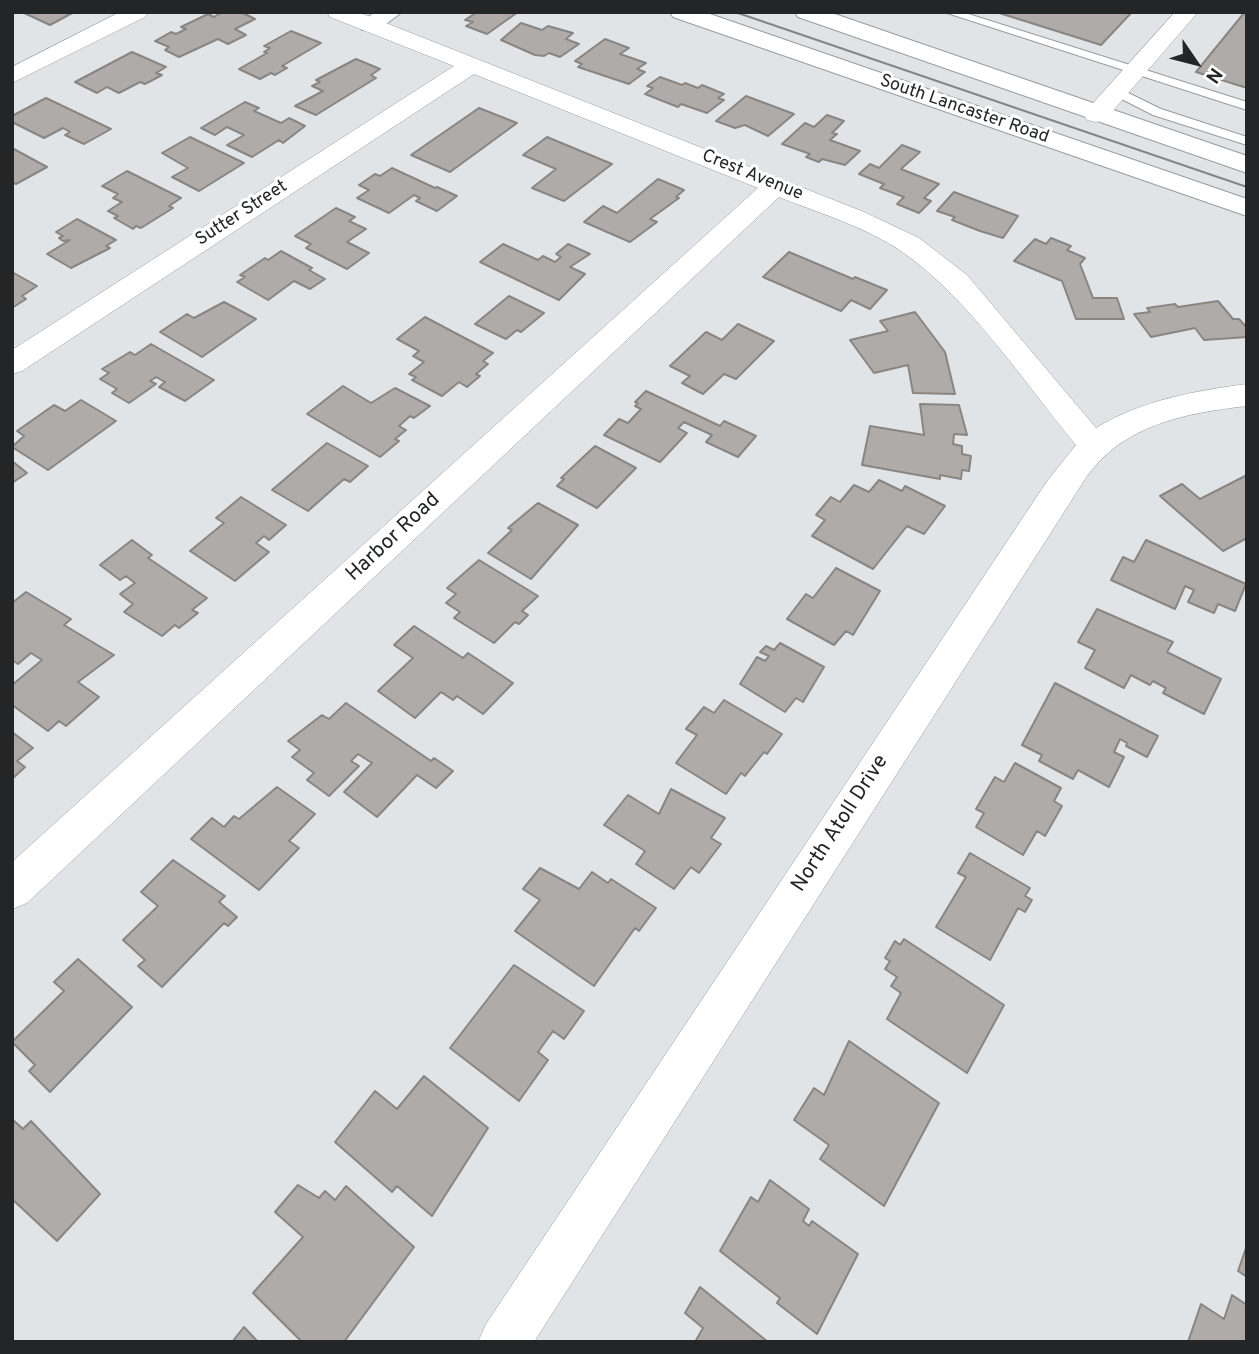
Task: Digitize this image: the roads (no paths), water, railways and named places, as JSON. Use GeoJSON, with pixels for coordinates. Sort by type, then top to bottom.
{"type":"FeatureCollection","features":[{"type":"Feature","properties":{"kind":"main road","name":"South Lancaster Road"},"geometry":{"type":"LineString","coordinates":[[681,12],[1247,208]]}},
{"type":"Feature","properties":{"kind":"main road","name":"South Lancaster Road"},"geometry":{"type":"LineString","coordinates":[[806,12],[1096,115],[1247,164]]}},
{"type":"Feature","properties":{"kind":"street"},"geometry":{"type":"LineString","coordinates":[[12,76],[137,12]]}},
{"type":"Feature","properties":{"kind":"street","name":"Crest Avenue"},"geometry":{"type":"LineString","coordinates":[[338,12],[381,18],[472,65],[855,218],[909,244],[957,281],[1094,446]]}},
{"type":"Feature","properties":{"kind":"street"},"geometry":{"type":"LineString","coordinates":[[1096,115],[1186,12]]}},
{"type":"Feature","properties":{"kind":"street","name":"Sutter Street"},"geometry":{"type":"LineString","coordinates":[[12,364],[472,65]]}},
{"type":"Feature","properties":{"kind":"street","name":"Harbor Road"},"geometry":{"type":"LineString","coordinates":[[12,889],[776,186]]}},
{"type":"Feature","properties":{"kind":"street","name":"North Atoll Drive"},"geometry":{"type":"LineString","coordinates":[[504,1342],[1059,489],[1094,446],[1124,427],[1157,412],[1207,400],[1247,395]]}},
{"type":"Feature","properties":{"kind":"lane"},"geometry":{"type":"LineString","coordinates":[[950,12],[1247,106]]}},
{"type":"Feature","properties":{"kind":"lane"},"geometry":{"type":"LineString","coordinates":[[1116,91],[1157,113],[1247,141]]}},
{"type":"Feature","properties":{"kind":"tram line"},"geometry":{"type":"LineString","coordinates":[[735,12],[1247,187]]}}]}
